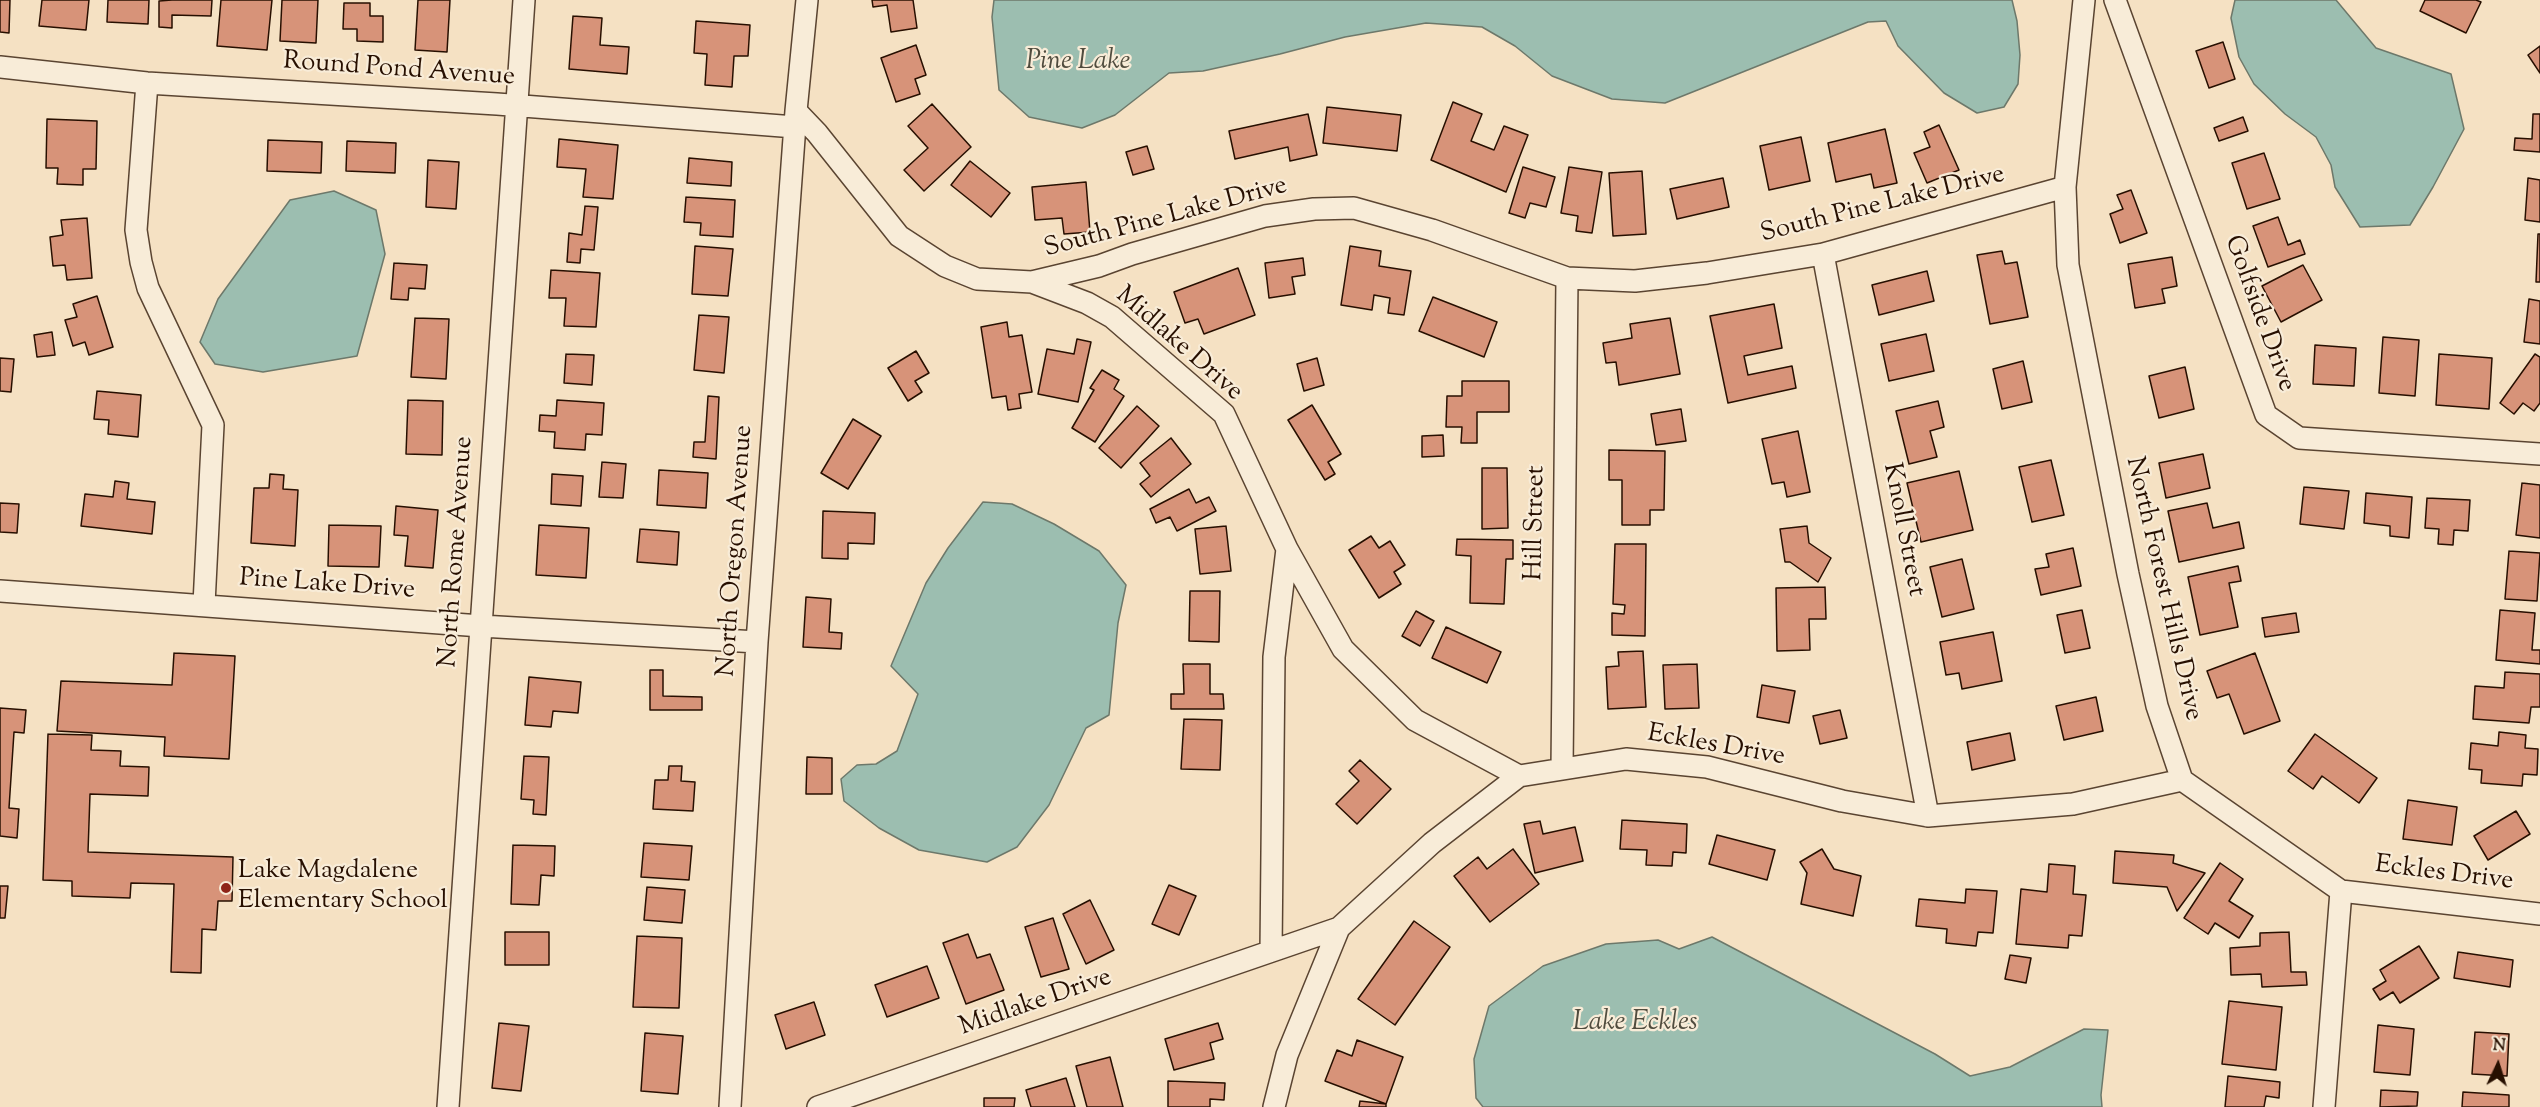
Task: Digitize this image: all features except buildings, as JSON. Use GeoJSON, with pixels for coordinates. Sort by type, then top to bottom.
{"type":"FeatureCollection","features":[{"type":"Feature","properties":{"kind":"street","name":"North Rome Avenue"},"geometry":{"type":"LineString","coordinates":[[448,1107],[524,0]]}},
{"type":"Feature","properties":{"kind":"street","name":"North Oregon Avenue"},"geometry":{"type":"LineString","coordinates":[[730,1107],[757,642],[795,119],[807,0]]}},
{"type":"Feature","properties":{"kind":"street","name":"North Forest Hills Drive"},"geometry":{"type":"LineString","coordinates":[[2084,0],[2065,187],[2068,264],[2128,574],[2157,706],[2182,780]]}},
{"type":"Feature","properties":{"kind":"street","name":"Golfside Drive"},"geometry":{"type":"LineString","coordinates":[[2115,0],[2266,415],[2299,438],[2540,454]]}},
{"type":"Feature","properties":{"kind":"street","name":"Round Pond Avenue"},"geometry":{"type":"LineString","coordinates":[[0,67],[147,83],[515,106],[795,119]]}},
{"type":"Feature","properties":{"kind":"street"},"geometry":{"type":"LineString","coordinates":[[147,83],[136,230],[141,262],[148,288],[213,425],[204,604]]}},
{"type":"Feature","properties":{"kind":"street","name":"South Pine Lake Drive"},"geometry":{"type":"LineString","coordinates":[[795,119],[817,133],[899,236],[945,266],[976,279],[1032,282],[1099,266],[1132,254],[1264,216],[1314,209],[1354,208],[1423,227],[1567,278],[1635,281],[1707,273],[1823,254],[2065,187]]}},
{"type":"Feature","properties":{"kind":"street","name":"Knoll Street"},"geometry":{"type":"LineString","coordinates":[[1823,254],[1928,816]]}},
{"type":"Feature","properties":{"kind":"street","name":"Hill Street"},"geometry":{"type":"LineString","coordinates":[[1562,770],[1567,278]]}},
{"type":"Feature","properties":{"kind":"street","name":"Midlake Drive"},"geometry":{"type":"LineString","coordinates":[[1032,282],[1088,303],[1112,317],[1224,414],[1287,549],[1343,649],[1415,720],[1519,776]]}},
{"type":"Feature","properties":{"kind":"street"},"geometry":{"type":"LineString","coordinates":[[1271,951],[1274,657],[1287,549]]}},
{"type":"Feature","properties":{"kind":"street","name":"Pine Lake Drive"},"geometry":{"type":"LineString","coordinates":[[0,591],[204,604],[481,626],[757,642]]}},
{"type":"Feature","properties":{"kind":"street","name":"Eckles Drive"},"geometry":{"type":"LineString","coordinates":[[1274,1107],[1287,1055],[1339,928],[1432,843],[1519,776],[1626,759],[1707,768],[1842,801],[1928,816],[2073,804],[2182,780]]}},
{"type":"Feature","properties":{"kind":"street"},"geometry":{"type":"LineString","coordinates":[[2182,780],[2341,891],[2324,1107]]}},
{"type":"Feature","properties":{"kind":"street","name":"Eckles Drive"},"geometry":{"type":"LineString","coordinates":[[2341,891],[2540,914]]}},
{"type":"Feature","properties":{"kind":"street","name":"Midlake Drive"},"geometry":{"type":"LineString","coordinates":[[818,1107],[1339,928]]}},
{"type":"Feature","properties":{"kind":"water","name":"Pine Lake"},"geometry":{"type":"Polygon","coordinates":[[[994,0],[2012,0],[2017,21],[2020,55],[2018,84],[2004,107],[1977,113],[1944,93],[1898,46],[1886,21],[1868,22],[1665,103],[1612,99],[1552,76],[1515,46],[1482,27],[1426,23],[1345,37],[1203,71],[1169,73],[1115,115],[1082,128],[1029,117],[999,90],[992,17],[994,0]]]}},
{"type":"Feature","properties":{"kind":"water"},"geometry":{"type":"Polygon","coordinates":[[[2235,0],[2336,0],[2376,48],[2451,74],[2464,129],[2410,225],[2360,227],[2335,187],[2331,165],[2316,137],[2285,114],[2254,84],[2239,57],[2231,18],[2235,0]]]}},
{"type":"Feature","properties":{"kind":"water"},"geometry":{"type":"Polygon","coordinates":[[[334,191],[376,210],[385,254],[357,356],[263,372],[215,364],[200,342],[218,299],[290,200],[334,191]]]}},
{"type":"Feature","properties":{"kind":"water"},"geometry":{"type":"Polygon","coordinates":[[[983,502],[1012,504],[1054,524],[1099,551],[1126,585],[1118,623],[1109,715],[1086,728],[1049,805],[1017,847],[987,862],[919,850],[879,828],[844,801],[841,779],[857,765],[876,764],[897,751],[918,694],[891,666],[926,583],[948,548],[983,502]]]}},
{"type":"Feature","properties":{"kind":"water","name":"Lake Eckles"},"geometry":{"type":"Polygon","coordinates":[[[1712,937],[1935,1054],[1970,1076],[2010,1067],[2084,1029],[2108,1030],[2101,1095],[2102,1107],[1483,1107],[1476,1098],[1474,1059],[1489,1006],[1543,966],[1606,944],[1658,940],[1679,949],[1712,937]]]}},
{"type":"Feature","properties":{"kind":"place","name":"Lake Magdalene Elementary School"},"geometry":{"type":"Point","coordinates":[226,888]}}]}
